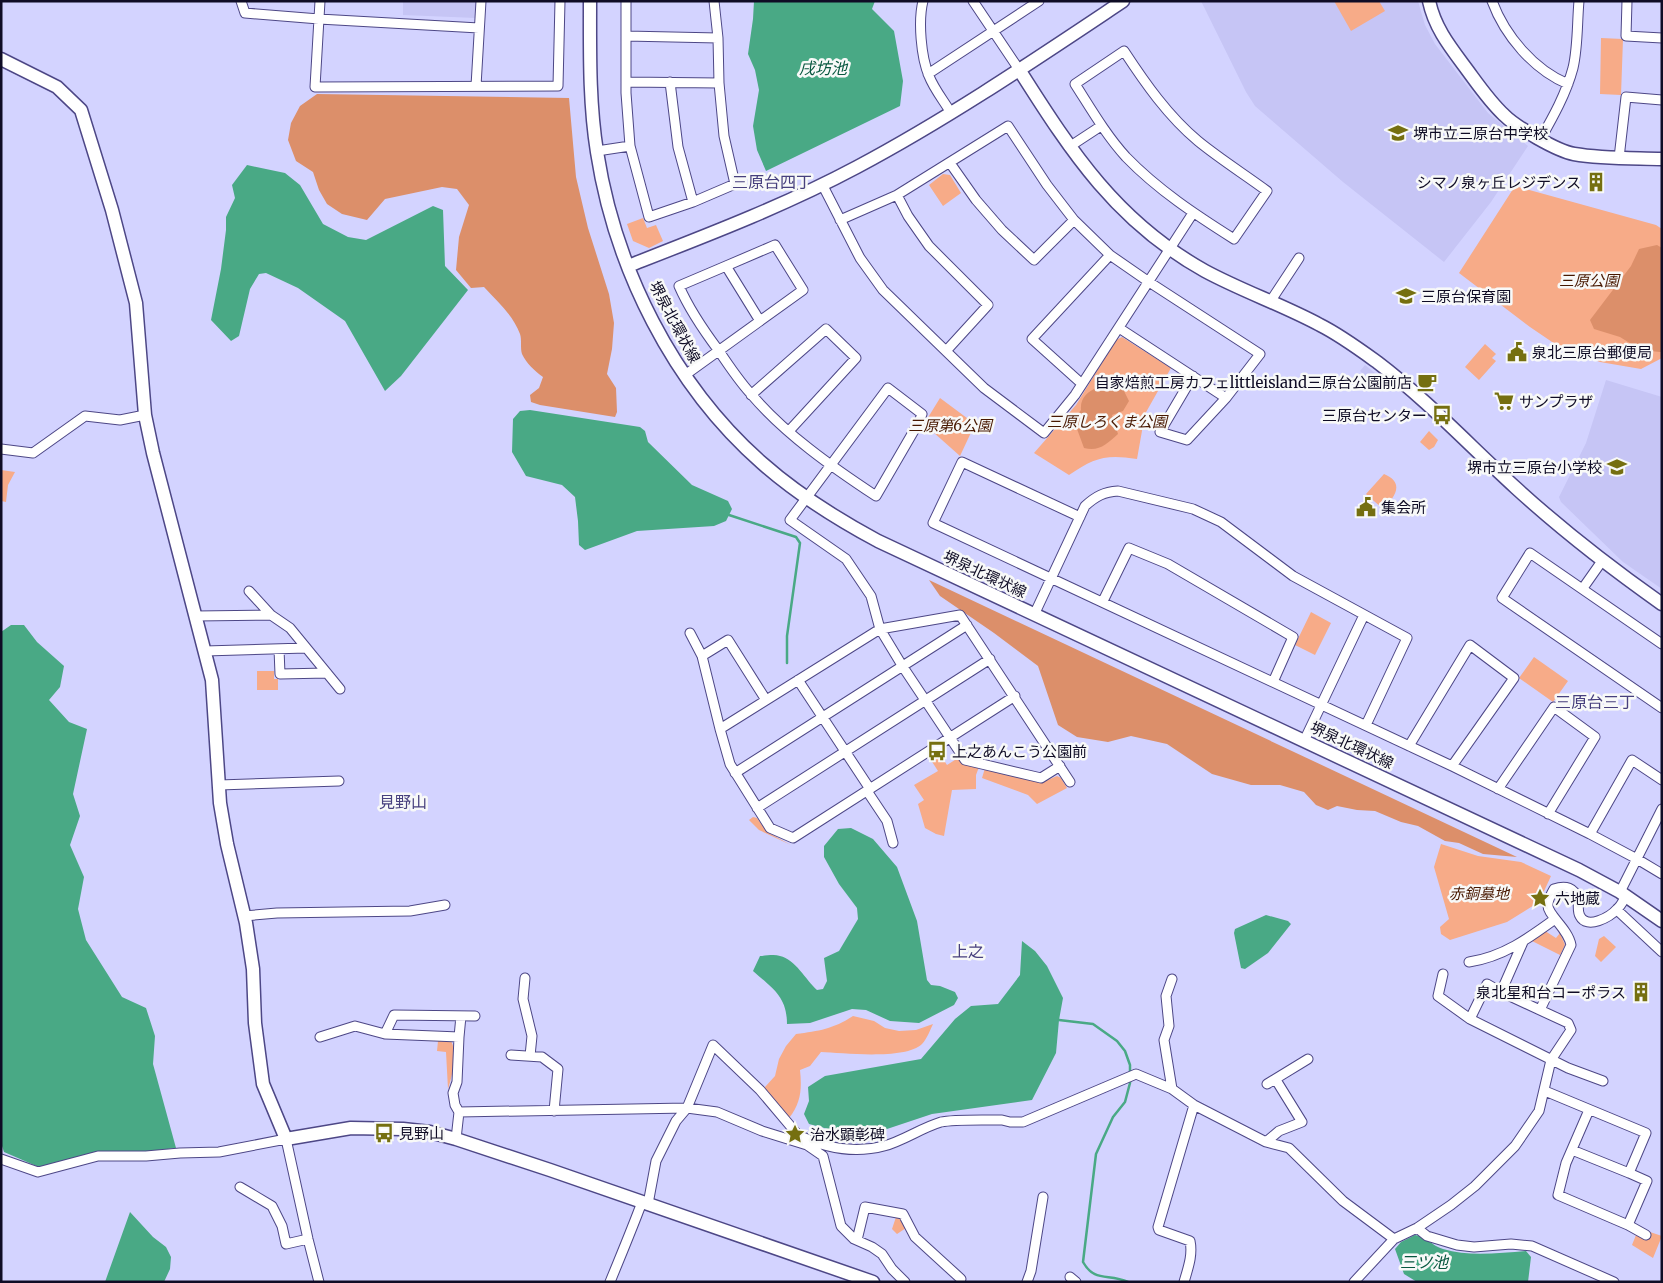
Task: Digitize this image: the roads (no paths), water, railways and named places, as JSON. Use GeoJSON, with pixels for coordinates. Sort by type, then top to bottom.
{"type":"FeatureCollection","features":[{"type":"Feature","properties":{"kind":"street"},"geometry":{"type":"LineString","coordinates":[[241,1],[245,13],[479,28]]}},
{"type":"Feature","properties":{"kind":"street"},"geometry":{"type":"LineString","coordinates":[[320,1],[315,87],[558,86],[560,1]]}},
{"type":"Feature","properties":{"kind":"street"},"geometry":{"type":"LineString","coordinates":[[476,86],[481,1]]}},
{"type":"Feature","properties":{"kind":"street","name":"堺泉北環状線"},"geometry":{"type":"LineString","coordinates":[[590,1],[590,81],[597,151],[612,222],[628,266],[655,325],[685,375],[717,417],[762,463],[806,497],[852,527],[878,541],[1570,866],[1623,894],[1662,921]]}},
{"type":"Feature","properties":{"kind":"street"},"geometry":{"type":"LineString","coordinates":[[626,1],[626,82],[630,146],[649,217],[694,202],[735,184],[724,136],[718,82],[718,38],[714,1]]}},
{"type":"Feature","properties":{"kind":"street"},"geometry":{"type":"LineString","coordinates":[[923,1],[920,13],[921,38],[928,74],[951,113]]}},
{"type":"Feature","properties":{"kind":"street"},"geometry":{"type":"LineString","coordinates":[[973,1],[1069,147],[1089,174],[1110,197],[1156,239],[1204,270],[1321,325],[1380,364],[1521,492],[1602,561],[1662,604]]}},
{"type":"Feature","properties":{"kind":"street"},"geometry":{"type":"LineString","coordinates":[[928,74],[1039,1]]}},
{"type":"Feature","properties":{"kind":"street"},"geometry":{"type":"LineString","coordinates":[[628,266],[751,217],[857,167],[1020,71],[1123,1]]}},
{"type":"Feature","properties":{"kind":"street"},"geometry":{"type":"LineString","coordinates":[[1429,1],[1432,15],[1442,36],[1489,100],[1506,117],[1550,146],[1572,154],[1662,159]]}},
{"type":"Feature","properties":{"kind":"street"},"geometry":{"type":"LineString","coordinates":[[1492,1],[1509,34],[1528,56],[1555,78],[1568,84]]}},
{"type":"Feature","properties":{"kind":"street"},"geometry":{"type":"LineString","coordinates":[[1540,140],[1558,108],[1573,66],[1578,1]]}},
{"type":"Feature","properties":{"kind":"street"},"geometry":{"type":"LineString","coordinates":[[1628,1],[1626,36],[1662,38]]}},
{"type":"Feature","properties":{"kind":"street"},"geometry":{"type":"LineString","coordinates":[[626,36],[718,38]]}},
{"type":"Feature","properties":{"kind":"street"},"geometry":{"type":"LineString","coordinates":[[1124,51],[1144,81],[1165,107],[1196,140],[1267,191],[1234,239],[1192,213],[1151,181],[1126,156],[1101,126],[1075,84],[1124,51]]}},
{"type":"Feature","properties":{"kind":"street"},"geometry":{"type":"LineString","coordinates":[[1,59],[57,87],[81,110],[112,210],[136,303],[145,415],[153,453],[212,680],[220,803],[227,844],[244,916],[253,969],[254,1023],[263,1084],[286,1139],[319,1282]]}},
{"type":"Feature","properties":{"kind":"street"},"geometry":{"type":"LineString","coordinates":[[626,82],[718,82]]}},
{"type":"Feature","properties":{"kind":"street"},"geometry":{"type":"LineString","coordinates":[[670,82],[678,147],[694,202]]}},
{"type":"Feature","properties":{"kind":"street"},"geometry":{"type":"LineString","coordinates":[[1619,158],[1626,98],[1662,100]]}},
{"type":"Feature","properties":{"kind":"street"},"geometry":{"type":"LineString","coordinates":[[840,220],[897,195],[1008,126],[1047,185],[1074,220],[1110,255],[1148,282],[1260,354],[1226,398],[1187,440],[1160,432],[1193,376]]}},
{"type":"Feature","properties":{"kind":"street"},"geometry":{"type":"LineString","coordinates":[[1069,147],[1101,126]]}},
{"type":"Feature","properties":{"kind":"street"},"geometry":{"type":"LineString","coordinates":[[597,151],[630,146]]}},
{"type":"Feature","properties":{"kind":"street"},"geometry":{"type":"LineString","coordinates":[[950,163],[976,200],[1002,230],[1034,260],[1074,220]]}},
{"type":"Feature","properties":{"kind":"street"},"geometry":{"type":"LineString","coordinates":[[822,184],[860,258],[883,290],[984,388],[1044,433],[1082,384],[1192,213]]}},
{"type":"Feature","properties":{"kind":"street"},"geometry":{"type":"LineString","coordinates":[[897,195],[908,216],[929,246],[988,305],[946,351]]}},
{"type":"Feature","properties":{"kind":"street"},"geometry":{"type":"LineString","coordinates":[[685,375],[719,352],[803,290],[775,245],[679,286],[695,316],[719,352],[751,395],[829,465],[876,496],[922,414],[888,388],[829,465],[790,520],[846,559],[871,596],[880,629],[902,667],[965,760],[1041,778],[1060,766]]}},
{"type":"Feature","properties":{"kind":"street"},"geometry":{"type":"LineString","coordinates":[[1082,384],[1032,339],[1110,255]]}},
{"type":"Feature","properties":{"kind":"street"},"geometry":{"type":"LineString","coordinates":[[1270,302],[1299,258]]}},
{"type":"Feature","properties":{"kind":"street"},"geometry":{"type":"LineString","coordinates":[[726,266],[760,321]]}},
{"type":"Feature","properties":{"kind":"street"},"geometry":{"type":"LineString","coordinates":[[1119,328],[1226,398]]}},
{"type":"Feature","properties":{"kind":"street"},"geometry":{"type":"LineString","coordinates":[[751,395],[826,329],[856,358],[789,431]]}},
{"type":"Feature","properties":{"kind":"street"},"geometry":{"type":"LineString","coordinates":[[1,449],[33,453],[86,416],[120,420],[145,415]]}},
{"type":"Feature","properties":{"kind":"street"},"geometry":{"type":"LineString","coordinates":[[1080,517],[962,462],[933,522],[1452,766],[1590,834],[1662,874]]}},
{"type":"Feature","properties":{"kind":"street"},"geometry":{"type":"LineString","coordinates":[[1034,615],[1085,506],[1095,497],[1108,492],[1118,491],[1193,509],[1235,531],[1292,576],[1407,638],[1366,725]]}},
{"type":"Feature","properties":{"kind":"street"},"geometry":{"type":"LineString","coordinates":[[1103,601],[1129,548],[1168,564],[1293,637],[1273,682]]}},
{"type":"Feature","properties":{"kind":"street"},"geometry":{"type":"LineString","coordinates":[[1662,644],[1530,553],[1502,598],[1662,708]]}},
{"type":"Feature","properties":{"kind":"street"},"geometry":{"type":"LineString","coordinates":[[1582,588],[1602,561]]}},
{"type":"Feature","properties":{"kind":"street"},"geometry":{"type":"LineString","coordinates":[[248,591],[271,615],[290,628],[340,689]]}},
{"type":"Feature","properties":{"kind":"street"},"geometry":{"type":"LineString","coordinates":[[720,730],[880,629],[960,614],[1070,782]]}},
{"type":"Feature","properties":{"kind":"street"},"geometry":{"type":"LineString","coordinates":[[196,616],[271,615]]}},
{"type":"Feature","properties":{"kind":"street"},"geometry":{"type":"LineString","coordinates":[[1304,741],[1364,615]]}},
{"type":"Feature","properties":{"kind":"street"},"geometry":{"type":"LineString","coordinates":[[735,773],[967,624]]}},
{"type":"Feature","properties":{"kind":"street"},"geometry":{"type":"LineString","coordinates":[[690,633],[702,656],[730,764],[770,828],[793,838],[1015,696]]}},
{"type":"Feature","properties":{"kind":"street"},"geometry":{"type":"LineString","coordinates":[[702,656],[728,640],[766,700]]}},
{"type":"Feature","properties":{"kind":"street"},"geometry":{"type":"LineString","coordinates":[[1409,746],[1470,645],[1514,678],[1452,766]]}},
{"type":"Feature","properties":{"kind":"street"},"geometry":{"type":"LineString","coordinates":[[205,650],[306,648]]}},
{"type":"Feature","properties":{"kind":"street"},"geometry":{"type":"LineString","coordinates":[[279,649],[280,674],[327,673]]}},
{"type":"Feature","properties":{"kind":"street"},"geometry":{"type":"LineString","coordinates":[[757,808],[990,659]]}},
{"type":"Feature","properties":{"kind":"street"},"geometry":{"type":"LineString","coordinates":[[798,680],[846,751],[887,822],[893,843]]}},
{"type":"Feature","properties":{"kind":"street"},"geometry":{"type":"LineString","coordinates":[[1498,790],[1554,707],[1595,736],[1548,814]]}},
{"type":"Feature","properties":{"kind":"street"},"geometry":{"type":"LineString","coordinates":[[1590,834],[1632,760],[1662,780]]}},
{"type":"Feature","properties":{"kind":"street"},"geometry":{"type":"LineString","coordinates":[[219,785],[339,782]]}},
{"type":"Feature","properties":{"kind":"street"},"geometry":{"type":"LineString","coordinates":[[1540,1010],[1571,945],[1570,938],[1565,930],[1549,912],[1548,904],[1554,889],[1562,886],[1570,888],[1575,892],[1578,900],[1579,915],[1584,920],[1597,921],[1617,910],[1637,859],[1662,808]]}},
{"type":"Feature","properties":{"kind":"street"},"geometry":{"type":"LineString","coordinates":[[244,916],[277,913],[410,911],[445,905]]}},
{"type":"Feature","properties":{"kind":"street"},"geometry":{"type":"LineString","coordinates":[[1617,910],[1662,952]]}},
{"type":"Feature","properties":{"kind":"street"},"geometry":{"type":"LineString","coordinates":[[1469,962],[1484,960],[1523,942],[1555,918]]}},
{"type":"Feature","properties":{"kind":"street"},"geometry":{"type":"LineString","coordinates":[[1501,992],[1523,942]]}},
{"type":"Feature","properties":{"kind":"street"},"geometry":{"type":"LineString","coordinates":[[1443,974],[1438,996],[1470,1019],[1551,1060],[1602,1081]]}},
{"type":"Feature","properties":{"kind":"street"},"geometry":{"type":"LineString","coordinates":[[525,978],[523,999],[532,1036],[530,1056]]}},
{"type":"Feature","properties":{"kind":"street"},"geometry":{"type":"LineString","coordinates":[[1172,979],[1166,996],[1169,1026],[1164,1040],[1172,1089]]}},
{"type":"Feature","properties":{"kind":"street"},"geometry":{"type":"LineString","coordinates":[[1354,1282],[1394,1239],[1417,1228],[1451,1205],[1475,1186],[1515,1146],[1539,1111],[1551,1060],[1571,1030],[1568,1023],[1487,984],[1470,1019]]}},
{"type":"Feature","properties":{"kind":"street"},"geometry":{"type":"LineString","coordinates":[[385,1034],[394,1014],[474,1016]]}},
{"type":"Feature","properties":{"kind":"street"},"geometry":{"type":"LineString","coordinates":[[456,1139],[459,1112],[455,1105],[453,1093],[457,1082],[461,1016]]}},
{"type":"Feature","properties":{"kind":"street"},"geometry":{"type":"LineString","coordinates":[[320,1037],[355,1026],[385,1034],[459,1037]]}},
{"type":"Feature","properties":{"kind":"street"},"geometry":{"type":"LineString","coordinates":[[610,1282],[622,1250],[645,1203],[656,1161],[676,1121],[687,1108],[713,1045],[760,1090],[797,1138],[823,1156],[840,1226],[846,1233],[882,1254],[892,1269],[905,1282]]}},
{"type":"Feature","properties":{"kind":"street"},"geometry":{"type":"LineString","coordinates":[[511,1055],[542,1057],[558,1069],[554,1111]]}},
{"type":"Feature","properties":{"kind":"street"},"geometry":{"type":"LineString","coordinates":[[1267,1084],[1308,1059]]}},
{"type":"Feature","properties":{"kind":"street"},"geometry":{"type":"LineString","coordinates":[[459,1112],[687,1108],[716,1112],[762,1130],[810,1141],[834,1149],[860,1150],[884,1146],[942,1122],[1002,1120],[1023,1122],[1136,1074],[1172,1089],[1194,1105],[1266,1142],[1289,1148],[1343,1201],[1394,1239]]}},
{"type":"Feature","properties":{"kind":"street"},"geometry":{"type":"LineString","coordinates":[[1266,1142],[1279,1131],[1302,1122],[1276,1080]]}},
{"type":"Feature","properties":{"kind":"street"},"geometry":{"type":"LineString","coordinates":[[1545,1092],[1646,1132],[1629,1173]]}},
{"type":"Feature","properties":{"kind":"street"},"geometry":{"type":"LineString","coordinates":[[1184,1282],[1190,1259],[1190,1241],[1159,1230],[1158,1227],[1172,1174],[1194,1105]]}},
{"type":"Feature","properties":{"kind":"street"},"geometry":{"type":"LineString","coordinates":[[1589,1110],[1566,1163],[1558,1195],[1628,1225],[1646,1235]]}},
{"type":"Feature","properties":{"kind":"street"},"geometry":{"type":"LineString","coordinates":[[1,1159],[38,1172],[98,1156],[146,1156],[219,1152],[351,1128],[430,1132],[456,1139],[645,1203],[872,1282]]}},
{"type":"Feature","properties":{"kind":"street"},"geometry":{"type":"LineString","coordinates":[[1572,1150],[1647,1181],[1628,1225]]}},
{"type":"Feature","properties":{"kind":"street"},"geometry":{"type":"LineString","coordinates":[[240,1187],[272,1206],[282,1226],[286,1244],[308,1239]]}},
{"type":"Feature","properties":{"kind":"street"},"geometry":{"type":"LineString","coordinates":[[1027,1282],[1031,1271],[1043,1197]]}},
{"type":"Feature","properties":{"kind":"street"},"geometry":{"type":"LineString","coordinates":[[857,1240],[865,1207],[903,1214],[915,1237],[962,1278]]}},
{"type":"Feature","properties":{"kind":"street"},"geometry":{"type":"LineString","coordinates":[[1417,1228],[1427,1236],[1456,1245],[1474,1247],[1511,1244],[1532,1246],[1614,1282]]}},
{"type":"Feature","properties":{"kind":"water","name":"戌坊池"},"geometry":{"type":"Polygon","coordinates":[[[754,1],[875,1],[872,9],[894,31],[903,81],[900,106],[766,171],[757,150],[753,126],[759,90],[755,70],[748,54],[754,1]]]}},
{"type":"Feature","properties":{"kind":"water"},"geometry":{"type":"Polygon","coordinates":[[[247,165],[285,173],[300,185],[323,224],[348,237],[366,240],[433,206],[443,210],[445,266],[468,290],[401,376],[385,391],[345,321],[298,288],[266,273],[259,274],[250,289],[239,336],[231,341],[211,320],[221,269],[226,217],[235,198],[232,185],[247,165]]]}},
{"type":"Feature","properties":{"kind":"water"},"geometry":{"type":"Polygon","coordinates":[[[530,410],[640,427],[645,431],[648,442],[692,485],[728,501],[732,509],[726,521],[714,526],[637,531],[585,550],[579,545],[575,497],[562,485],[526,476],[512,452],[513,419],[520,411],[530,410]]]}},
{"type":"Feature","properties":{"kind":"water"},"geometry":{"type":"Polygon","coordinates":[[[11,625],[24,625],[37,642],[64,666],[60,687],[49,700],[69,722],[87,729],[73,794],[80,816],[70,845],[84,877],[78,909],[86,940],[122,997],[146,1008],[155,1036],[153,1064],[176,1148],[134,1153],[99,1152],[41,1168],[4,1152],[1,1143],[1,632],[11,625]]]}},
{"type":"Feature","properties":{"kind":"water"},"geometry":{"type":"Polygon","coordinates":[[[851,828],[873,839],[897,867],[917,921],[927,980],[931,985],[940,986],[955,992],[958,998],[954,1005],[919,1023],[890,1021],[866,1010],[852,1009],[810,1023],[787,1024],[781,999],[753,971],[760,956],[780,956],[791,961],[817,990],[823,989],[827,981],[824,958],[839,951],[858,919],[857,908],[839,884],[824,857],[824,846],[838,829],[851,828]]]}},
{"type":"Feature","properties":{"kind":"water"},"geometry":{"type":"Polygon","coordinates":[[[1266,915],[1288,921],[1291,924],[1268,953],[1245,969],[1241,968],[1234,933],[1235,929],[1266,915]]]}},
{"type":"Feature","properties":{"kind":"water"},"geometry":{"type":"Polygon","coordinates":[[[1022,941],[1035,951],[1047,966],[1063,998],[1056,1053],[1032,1100],[932,1114],[875,1133],[832,1130],[809,1124],[804,1114],[809,1101],[808,1087],[825,1076],[921,1059],[955,1019],[971,1006],[998,1004],[1020,975],[1022,941]]]}},
{"type":"Feature","properties":{"kind":"water"},"geometry":{"type":"Polygon","coordinates":[[[130,1212],[153,1237],[166,1247],[171,1257],[170,1269],[164,1282],[105,1282],[130,1212]]]}},
{"type":"Feature","properties":{"kind":"water","name":"三ツ池"},"geometry":{"type":"Polygon","coordinates":[[[1415,1235],[1422,1237],[1439,1248],[1463,1253],[1484,1254],[1526,1251],[1531,1257],[1528,1282],[1417,1282],[1404,1274],[1395,1249],[1401,1242],[1415,1235]]]}},
{"type":"Feature","properties":{"kind":"waterway"},"geometry":{"type":"LineString","coordinates":[[729,515],[796,537],[800,543],[787,636],[787,663]]}},
{"type":"Feature","properties":{"kind":"waterway"},"geometry":{"type":"LineString","coordinates":[[1059,1020],[1093,1024],[1117,1041],[1125,1051],[1130,1065],[1130,1083],[1125,1102],[1113,1117],[1096,1154],[1083,1262],[1092,1273],[1128,1282]]}},
{"type":"Feature","properties":{"kind":"place","name":"堺市立三原台中学校"},"geometry":{"type":"Point","coordinates":[1398,133]}},
{"type":"Feature","properties":{"kind":"place","name":"シマノ泉ヶ丘レジデンス"},"geometry":{"type":"Point","coordinates":[1596,182]}},
{"type":"Feature","properties":{"kind":"place","name":"三原台保育園"},"geometry":{"type":"Point","coordinates":[1406,296]}},
{"type":"Feature","properties":{"kind":"place","name":"泉北三原台郵便局"},"geometry":{"type":"Point","coordinates":[1517,352]}},
{"type":"Feature","properties":{"kind":"place","name":"自家焙煎工房カフェlittleisland三原台公園前店"},"geometry":{"type":"Point","coordinates":[1427,382]}},
{"type":"Feature","properties":{"kind":"place","name":"サンプラザ"},"geometry":{"type":"Point","coordinates":[1504,401]}},
{"type":"Feature","properties":{"kind":"place","name":"三原台センター"},"geometry":{"type":"Point","coordinates":[1442,415]}},
{"type":"Feature","properties":{"kind":"place","name":"堺市立三原台小学校"},"geometry":{"type":"Point","coordinates":[1617,467]}},
{"type":"Feature","properties":{"kind":"place","name":"集会所"},"geometry":{"type":"Point","coordinates":[1366,507]}},
{"type":"Feature","properties":{"kind":"place","name":"上之あんこう公園前"},"geometry":{"type":"Point","coordinates":[937,751]}},
{"type":"Feature","properties":{"kind":"place","name":"六地蔵"},"geometry":{"type":"Point","coordinates":[1540,898]}},
{"type":"Feature","properties":{"kind":"place","name":"泉北星和台コーポラス"},"geometry":{"type":"Point","coordinates":[1641,992]}},
{"type":"Feature","properties":{"kind":"place","name":"見野山"},"geometry":{"type":"Point","coordinates":[384,1133]}},
{"type":"Feature","properties":{"kind":"place","name":"治水顕彰碑"},"geometry":{"type":"Point","coordinates":[795,1134]}},
{"type":"Feature","properties":{"kind":"district","name":"三原台四丁"},"geometry":{"type":"Point","coordinates":[772,182]}},
{"type":"Feature","properties":{"kind":"district","name":"三原台三丁"},"geometry":{"type":"Point","coordinates":[1595,702]}},
{"type":"Feature","properties":{"kind":"district","name":"見野山"},"geometry":{"type":"Point","coordinates":[403,802]}},
{"type":"Feature","properties":{"kind":"district","name":"上之"},"geometry":{"type":"Point","coordinates":[968,951]}},
{"type":"Feature","properties":{"kind":"park label","name":"三原公園"},"geometry":{"type":"Point","coordinates":[1589,280]}},
{"type":"Feature","properties":{"kind":"park label","name":"三原しろくま公園"},"geometry":{"type":"Point","coordinates":[1107,421]}},
{"type":"Feature","properties":{"kind":"park label","name":"三原第6公園"},"geometry":{"type":"Point","coordinates":[950,425]}},
{"type":"Feature","properties":{"kind":"park label","name":"赤銅墓地"},"geometry":{"type":"Point","coordinates":[1479,893]}}]}
